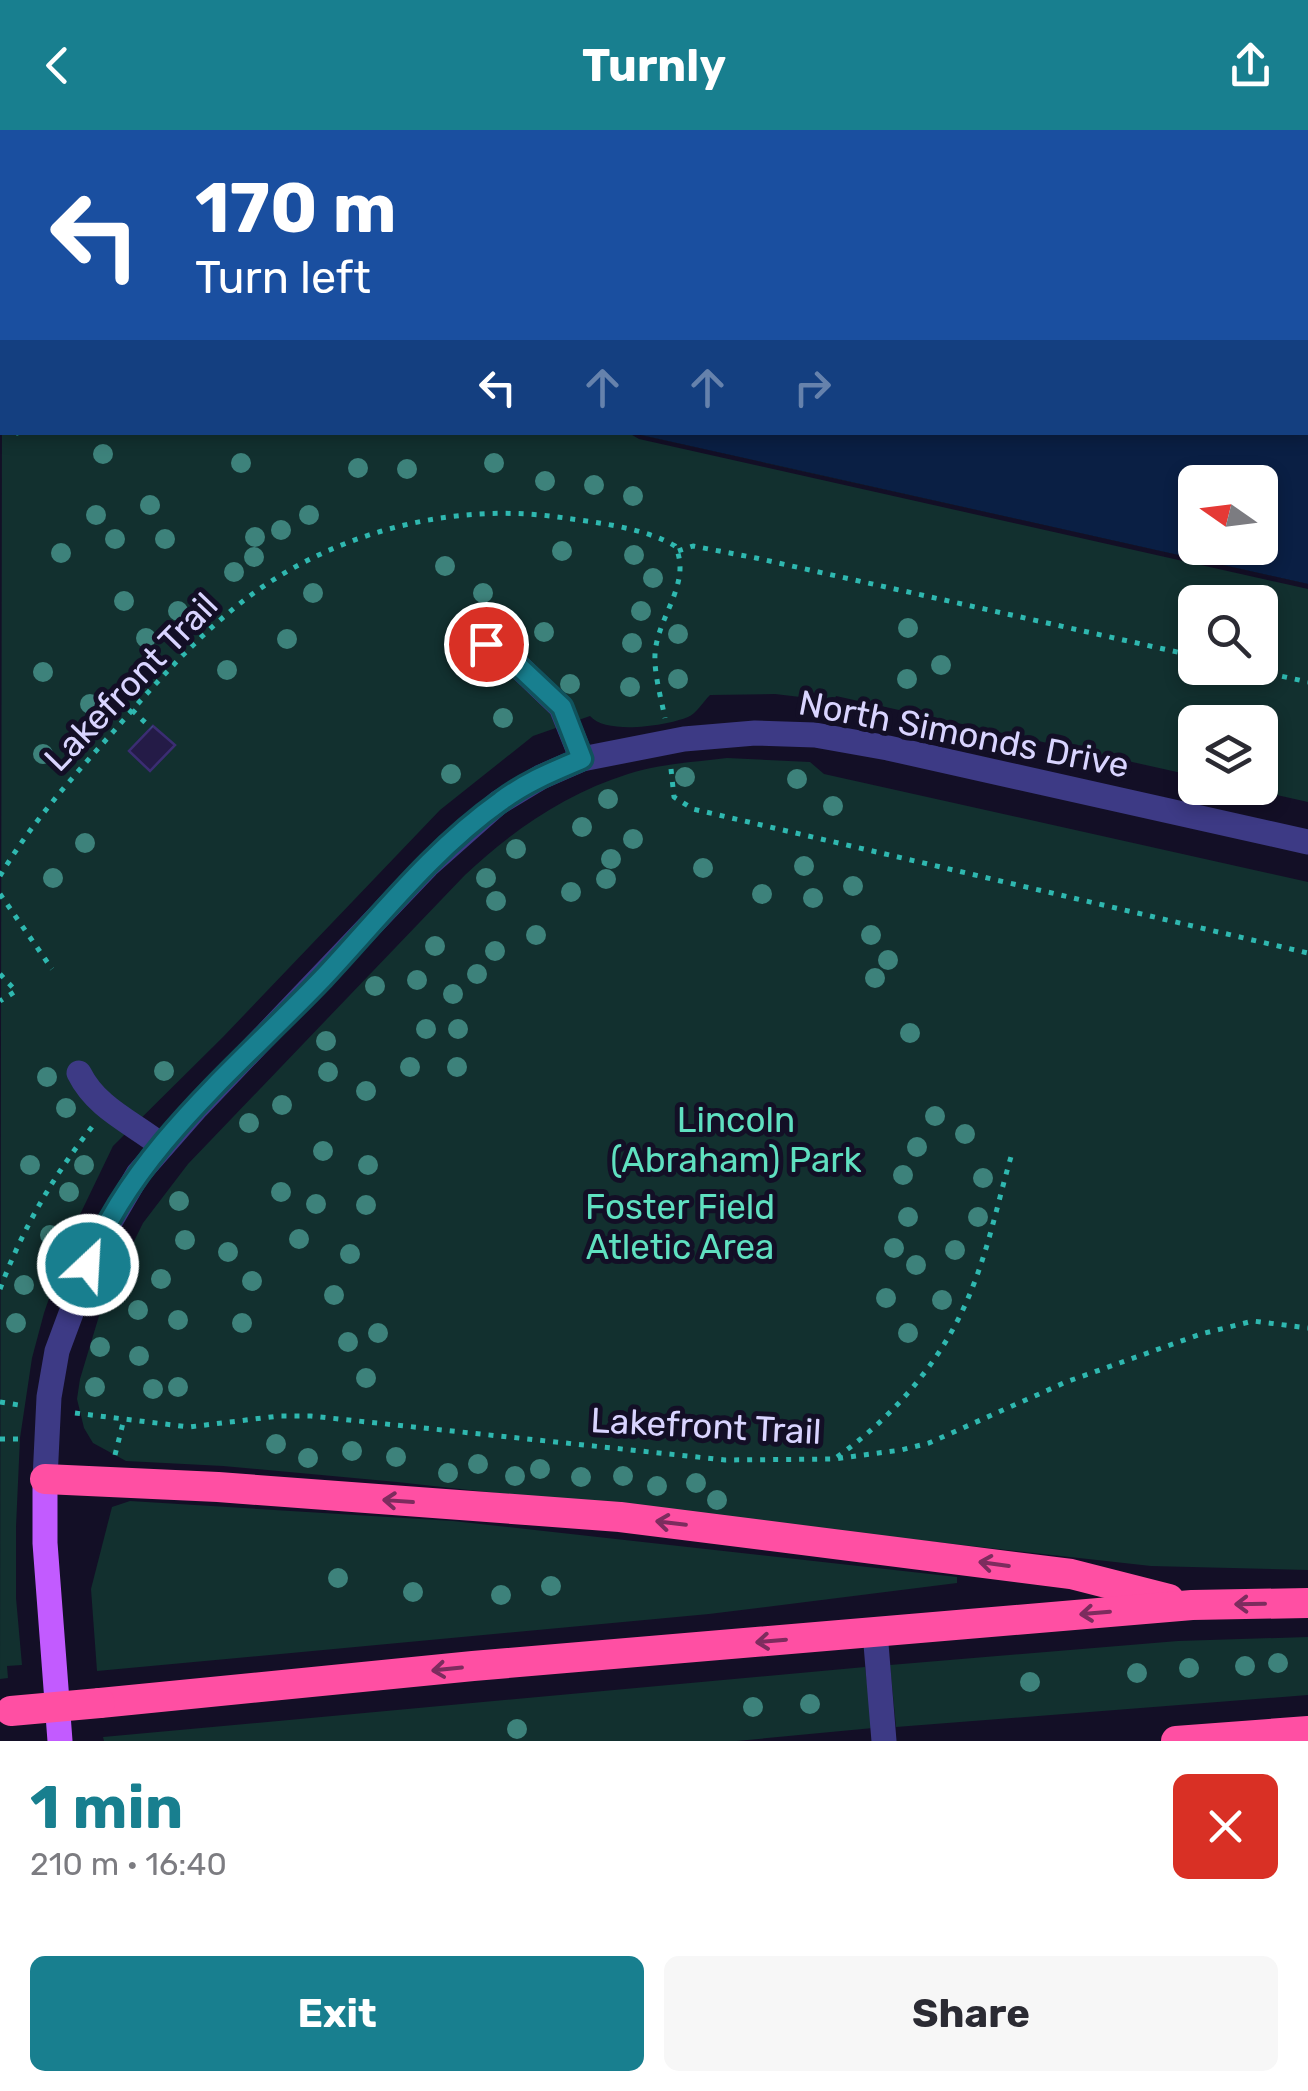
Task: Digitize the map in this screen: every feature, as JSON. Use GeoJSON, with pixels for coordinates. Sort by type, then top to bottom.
{"type":"FeatureCollection","features":[{"type":"Feature","properties":{"kind":"highway"},"geometry":{"type":"LineString","coordinates":[[45,1479],[218,1487],[620,1517],[1071,1574],[1192,1605]]}},
{"type":"Feature","properties":{"kind":"highway"},"geometry":{"type":"LineString","coordinates":[[6,1711],[1192,1605],[1308,1603]]}},
{"type":"Feature","properties":{"kind":"highway"},"geometry":{"type":"LineString","coordinates":[[1176,1741],[1308,1731]]}},
{"type":"Feature","properties":{"kind":"main road"},"geometry":{"type":"LineString","coordinates":[[45,1479],[47,1579],[60,1741]]}},
{"type":"Feature","properties":{"kind":"lane"},"geometry":{"type":"LineString","coordinates":[[566,723],[582,759]]}},
{"type":"Feature","properties":{"kind":"lane","name":"North Simonds Drive"},"geometry":{"type":"LineString","coordinates":[[45,1479],[50,1384],[67,1318],[116,1207],[162,1146],[460,834],[517,790],[582,759],[684,740],[754,733],[815,735],[1308,842]]}},
{"type":"Feature","properties":{"kind":"lane"},"geometry":{"type":"LineString","coordinates":[[135,1124],[162,1146]]}},
{"type":"Feature","properties":{"kind":"lane"},"geometry":{"type":"LineString","coordinates":[[875,1632],[884,1741]]}},
{"type":"Feature","properties":{"kind":"path","name":"Lakefront Trail"},"geometry":{"type":"LineString","coordinates":[[0,876],[48,806],[186,651],[247,598],[298,568],[380,530],[447,518],[526,514],[614,527],[668,542],[678,551]]}},
{"type":"Feature","properties":{"kind":"path"},"geometry":{"type":"LineString","coordinates":[[665,721],[655,656],[680,580],[678,551],[692,546],[1178,652]]}},
{"type":"Feature","properties":{"kind":"path"},"geometry":{"type":"LineString","coordinates":[[1278,675],[1308,682]]}},
{"type":"Feature","properties":{"kind":"path"},"geometry":{"type":"LineString","coordinates":[[132,710],[152,728]]}},
{"type":"Feature","properties":{"kind":"path"},"geometry":{"type":"LineString","coordinates":[[671,766],[674,796],[692,809],[1308,954]]}},
{"type":"Feature","properties":{"kind":"path"},"geometry":{"type":"LineString","coordinates":[[0,894],[52,968]]}},
{"type":"Feature","properties":{"kind":"path"},"geometry":{"type":"LineString","coordinates":[[0,974],[16,992],[0,1001]]}},
{"type":"Feature","properties":{"kind":"path"},"geometry":{"type":"LineString","coordinates":[[0,1289],[16,1246],[40,1202],[68,1156],[102,1114]]}},
{"type":"Feature","properties":{"kind":"path"},"geometry":{"type":"LineString","coordinates":[[834,1459],[898,1405],[959,1318],[979,1270],[1014,1150]]}},
{"type":"Feature","properties":{"kind":"path","name":"Lakefront Trail"},"geometry":{"type":"LineString","coordinates":[[80,1414],[198,1426],[311,1416],[725,1460],[834,1459],[929,1442],[1066,1382],[1201,1334],[1253,1322],[1308,1328]]}},
{"type":"Feature","properties":{"kind":"path"},"geometry":{"type":"LineString","coordinates":[[0,1402],[25,1406]]}},
{"type":"Feature","properties":{"kind":"path"},"geometry":{"type":"LineString","coordinates":[[114,1457],[124,1420]]}},
{"type":"Feature","properties":{"kind":"green space"},"geometry":{"type":"Polygon","coordinates":[[[2,435],[641,435],[1178,555],[1178,565],[1223,565],[1308,584],[1308,802],[1278,795],[1278,705],[1178,705],[1178,772],[836,696],[834,701],[775,694],[710,695],[691,715],[652,726],[609,725],[590,716],[533,736],[440,810],[113,1146],[73,1229],[32,1358],[20,1438],[16,1527],[16,1598],[22,1665],[7,1666],[8,1678],[0,1679],[2,435]]]}},
{"type":"Feature","properties":{"kind":"green space","name":"Lincoln (Abraham) Park"},"geometry":{"type":"Polygon","coordinates":[[[727,758],[810,762],[824,774],[1308,882],[1308,1570],[1151,1566],[397,1482],[126,1461],[93,1443],[84,1428],[77,1399],[102,1306],[143,1223],[188,1164],[465,875],[502,843],[561,803],[605,782],[664,766],[727,758]]]}},
{"type":"Feature","properties":{"kind":"green space"},"geometry":{"type":"Polygon","coordinates":[[[130,1501],[453,1521],[957,1577],[957,1583],[709,1614],[97,1671],[91,1589],[112,1507],[130,1501]]]}},
{"type":"Feature","properties":{"kind":"green space"},"geometry":{"type":"Polygon","coordinates":[[[1308,1637],[1308,1695],[896,1727],[890,1665],[1178,1641],[1308,1637]]]}},
{"type":"Feature","properties":{"kind":"green space"},"geometry":{"type":"Polygon","coordinates":[[[865,1667],[873,1728],[737,1741],[104,1741],[103,1737],[865,1667]]]}},
{"type":"Feature","properties":{"kind":"water"},"geometry":{"type":"Polygon","coordinates":[[[641,435],[1308,435],[1308,584],[1223,565],[1278,565],[1278,465],[1178,465],[1178,555],[641,435]]]}},
{"type":"Feature","properties":{"kind":"pier"},"geometry":{"type":"Polygon","coordinates":[[[632,435],[1178,555],[1178,560],[639,439],[632,435]]]}},
{"type":"Feature","properties":{"kind":"pier"},"geometry":{"type":"Polygon","coordinates":[[[1201,565],[1223,565],[1308,584],[1308,589],[1201,565]]]}},
{"type":"Feature","properties":{"kind":"building"},"geometry":{"type":"Polygon","coordinates":[[[153,726],[175,745],[150,771],[129,751],[153,726]]]}},
{"type":"Feature","properties":{"kind":"route"},"geometry":{"type":"LineString","coordinates":[[88,1265],[116,1207],[138,1174],[427,866],[498,803],[541,777],[582,759],[562,707],[511,659],[486,644]]}},
{"type":"Feature","properties":{"kind":"park label","name":"Foster Field Atletic Area"},"geometry":{"type":"Point","coordinates":[680,1227]}}]}
